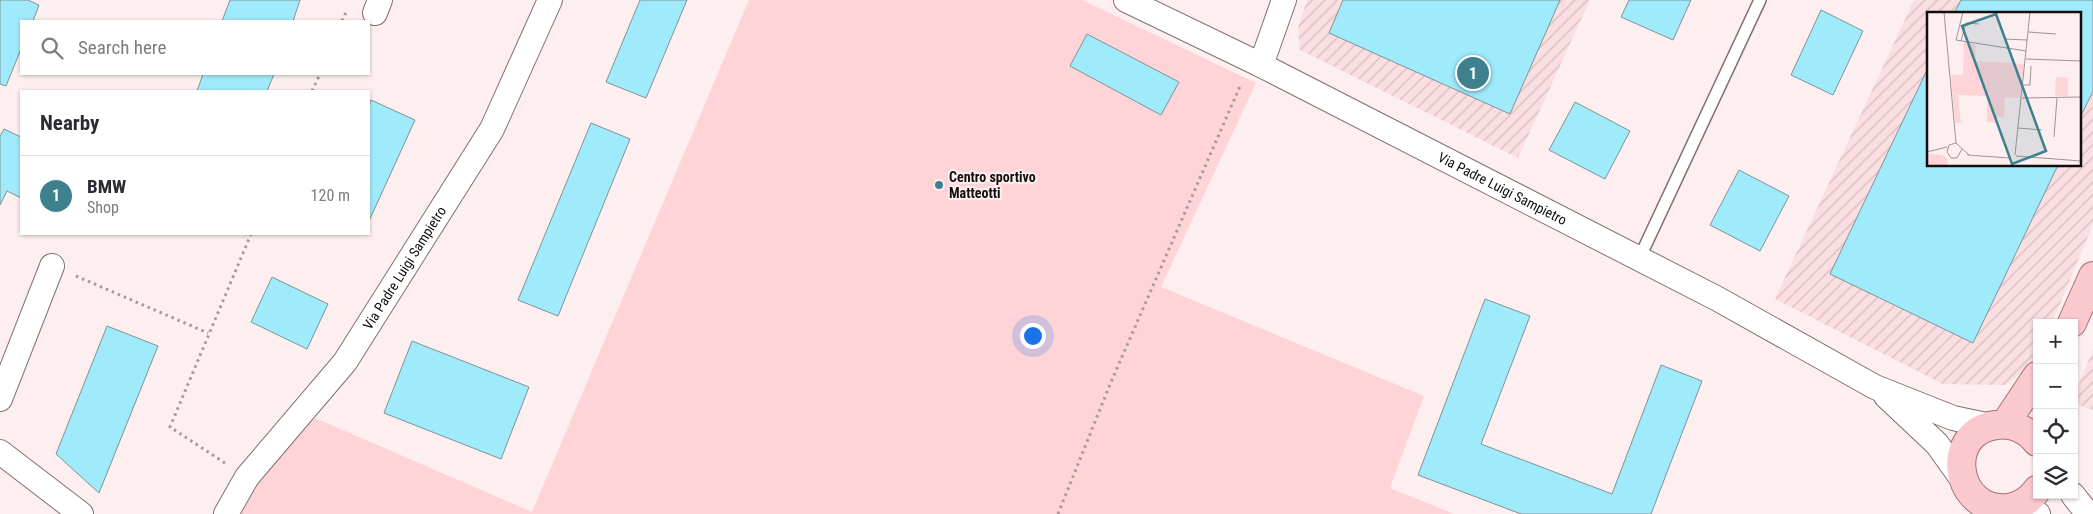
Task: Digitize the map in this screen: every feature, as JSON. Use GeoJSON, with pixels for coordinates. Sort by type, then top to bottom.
{"type":"FeatureCollection","features":[{"type":"Feature","properties":{"kind":"main road"},"geometry":{"type":"LineString","coordinates":[[2074,319],[2093,276]]}},
{"type":"Feature","properties":{"kind":"main road"},"geometry":{"type":"LineString","coordinates":[[1998,425],[2033,381]]}},
{"type":"Feature","properties":{"kind":"main road"},"geometry":{"type":"LineString","coordinates":[[1960,514],[1964,483],[1960,466],[1963,452],[1969,441],[1979,432],[1998,425],[2016,426],[2033,438]]}},
{"type":"Feature","properties":{"kind":"main road"},"geometry":{"type":"LineString","coordinates":[[1964,483],[1982,504],[2021,506]]}},
{"type":"Feature","properties":{"kind":"street","name":"Via Padre Luigi Sampietro"},"geometry":{"type":"LineString","coordinates":[[226,514],[247,477],[350,353],[492,129],[550,0]]}},
{"type":"Feature","properties":{"kind":"street","name":"Via Padre Luigi Sampietro"},"geometry":{"type":"LineString","coordinates":[[1126,0],[1261,65],[1639,258],[1716,298],[1875,386],[1953,418],[1998,425]]}},
{"type":"Feature","properties":{"kind":"street"},"geometry":{"type":"LineString","coordinates":[[1261,65],[1284,0]]}},
{"type":"Feature","properties":{"kind":"street"},"geometry":{"type":"LineString","coordinates":[[0,399],[52,266]]}},
{"type":"Feature","properties":{"kind":"street","name":"Via Padre Luigi Sampietro"},"geometry":{"type":"LineString","coordinates":[[1875,386],[1936,444],[1964,483]]}},
{"type":"Feature","properties":{"kind":"street"},"geometry":{"type":"LineString","coordinates":[[0,452],[81,514]]}},
{"type":"Feature","properties":{"kind":"street"},"geometry":{"type":"LineString","coordinates":[[2076,499],[2088,514]]}},
{"type":"Feature","properties":{"kind":"lane"},"geometry":{"type":"LineString","coordinates":[[1639,258],[1760,0]]}},
{"type":"Feature","properties":{"kind":"path"},"geometry":{"type":"LineString","coordinates":[[1058,514],[1111,382],[1243,79],[1261,65]]}},
{"type":"Feature","properties":{"kind":"path"},"geometry":{"type":"LineString","coordinates":[[312,90],[320,75]]}},
{"type":"Feature","properties":{"kind":"path"},"geometry":{"type":"LineString","coordinates":[[247,477],[170,426],[251,235]]}},
{"type":"Feature","properties":{"kind":"path"},"geometry":{"type":"LineString","coordinates":[[52,266],[208,333]]}},
{"type":"Feature","properties":{"kind":"shaded area","name":"Centro sportivo Matteotti"},"geometry":{"type":"Polygon","coordinates":[[[749,0],[1082,0],[1256,83],[1161,287],[1424,396],[1390,488],[1454,514],[239,514],[268,469],[315,418],[532,512],[749,0]]]}},
{"type":"Feature","properties":{"kind":"shaded area"},"geometry":{"type":"Polygon","coordinates":[[[1307,0],[1590,0],[1518,158],[1300,50],[1298,28],[1307,0]]]}},
{"type":"Feature","properties":{"kind":"shaded area"},"geometry":{"type":"Polygon","coordinates":[[[1914,0],[2093,0],[2093,224],[2054,319],[2033,319],[2033,364],[2005,385],[1943,384],[1775,299],[1914,0]]]}},
{"type":"Feature","properties":{"kind":"shaded area"},"geometry":{"type":"Polygon","coordinates":[[[2093,350],[2093,410],[2078,404],[2078,386],[2093,350]]]}},
{"type":"Feature","properties":{"kind":"building"},"geometry":{"type":"Polygon","coordinates":[[[0,0],[28,0],[39,5],[33,20],[20,20],[20,51],[6,86],[0,84],[0,0]]]}},
{"type":"Feature","properties":{"kind":"building"},"geometry":{"type":"Polygon","coordinates":[[[230,0],[300,0],[293,20],[222,20],[230,0]]]}},
{"type":"Feature","properties":{"kind":"building"},"geometry":{"type":"Polygon","coordinates":[[[640,0],[687,0],[646,98],[606,82],[640,0]]]}},
{"type":"Feature","properties":{"kind":"building"},"geometry":{"type":"Polygon","coordinates":[[[1343,0],[1560,0],[1510,114],[1329,33],[1343,0]]]}},
{"type":"Feature","properties":{"kind":"building"},"geometry":{"type":"Polygon","coordinates":[[[1629,0],[1691,0],[1673,40],[1621,17],[1629,0]]]}},
{"type":"Feature","properties":{"kind":"building"},"geometry":{"type":"Polygon","coordinates":[[[1961,0],[2093,0],[2093,91],[2080,118],[2080,12],[1955,12],[1961,0]]]}},
{"type":"Feature","properties":{"kind":"building"},"geometry":{"type":"Polygon","coordinates":[[[1821,10],[1863,31],[1833,95],[1791,75],[1821,10]]]}},
{"type":"Feature","properties":{"kind":"building"},"geometry":{"type":"Polygon","coordinates":[[[1087,34],[1179,82],[1161,115],[1070,66],[1087,34]]]}},
{"type":"Feature","properties":{"kind":"building"},"geometry":{"type":"Polygon","coordinates":[[[1927,70],[1927,166],[2058,166],[1973,343],[1830,274],[1927,70]]]}},
{"type":"Feature","properties":{"kind":"building"},"geometry":{"type":"Polygon","coordinates":[[[203,75],[274,75],[267,90],[197,90],[203,75]]]}},
{"type":"Feature","properties":{"kind":"building"},"geometry":{"type":"Polygon","coordinates":[[[371,100],[415,120],[370,219],[371,100]]]}},
{"type":"Feature","properties":{"kind":"building"},"geometry":{"type":"Polygon","coordinates":[[[1575,102],[1630,131],[1605,179],[1549,150],[1575,102]]]}},
{"type":"Feature","properties":{"kind":"building"},"geometry":{"type":"Polygon","coordinates":[[[591,123],[630,139],[558,316],[518,300],[591,123]]]}},
{"type":"Feature","properties":{"kind":"building"},"geometry":{"type":"Polygon","coordinates":[[[4,129],[20,137],[20,198],[7,191],[0,205],[0,136],[4,129]]]}},
{"type":"Feature","properties":{"kind":"building"},"geometry":{"type":"Polygon","coordinates":[[[1739,170],[1789,196],[1760,251],[1710,225],[1739,170]]]}},
{"type":"Feature","properties":{"kind":"building"},"geometry":{"type":"Polygon","coordinates":[[[272,277],[328,304],[307,349],[251,322],[272,277]]]}},
{"type":"Feature","properties":{"kind":"building"},"geometry":{"type":"Polygon","coordinates":[[[1485,299],[1530,316],[1481,444],[1612,494],[1661,365],[1702,381],[1651,514],[1521,514],[1418,475],[1485,299]]]}},
{"type":"Feature","properties":{"kind":"building"},"geometry":{"type":"Polygon","coordinates":[[[107,326],[158,346],[99,493],[56,454],[107,326]]]}},
{"type":"Feature","properties":{"kind":"building"},"geometry":{"type":"Polygon","coordinates":[[[412,341],[529,387],[501,459],[384,413],[412,341]]]}},
{"type":"Feature","properties":{"kind":"place","name":"BMW"},"geometry":{"type":"Point","coordinates":[1473,73]}},
{"type":"Feature","properties":{"kind":"place","name":"Centro sportivo Matteotti"},"geometry":{"type":"Point","coordinates":[939,185]}}]}
